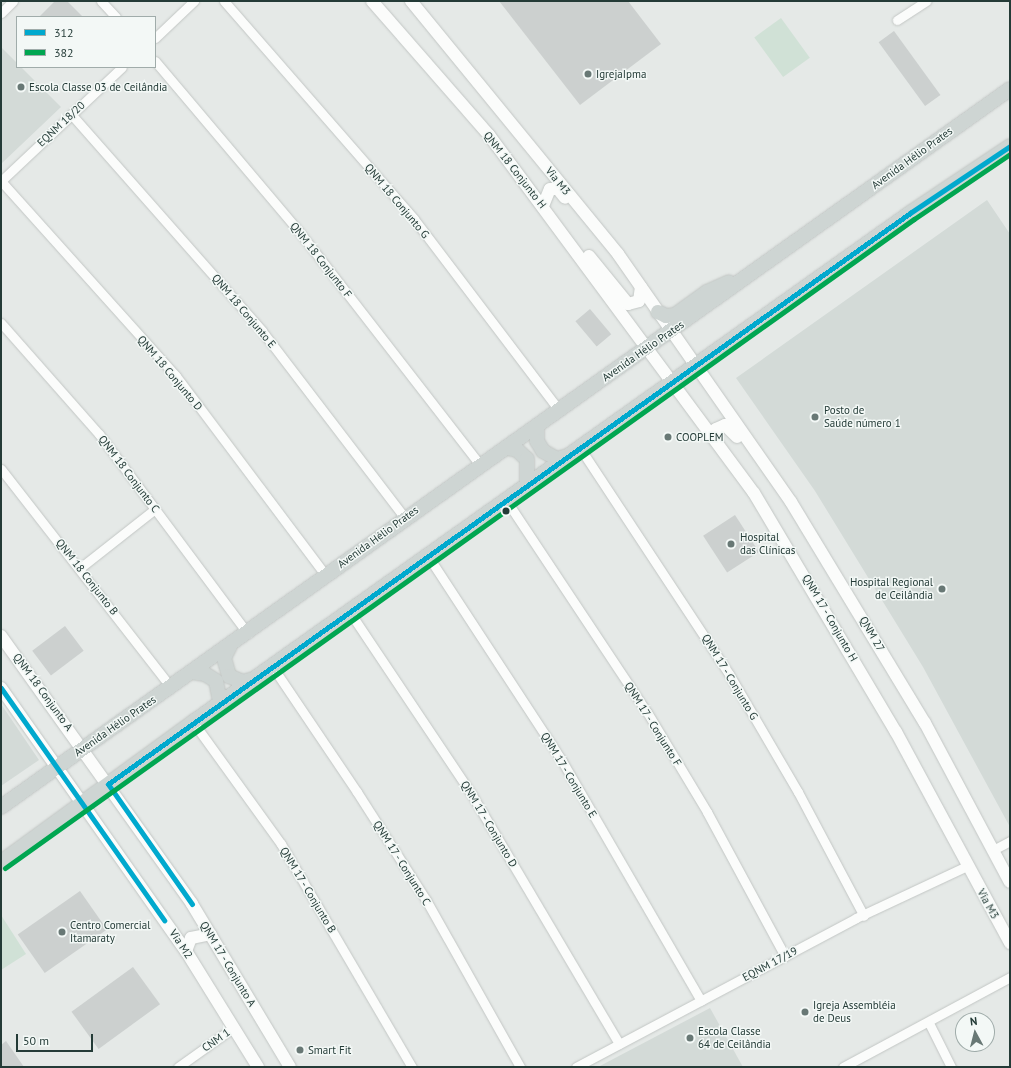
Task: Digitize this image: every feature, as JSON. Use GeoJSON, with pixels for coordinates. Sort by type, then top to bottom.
{"type":"FeatureCollection","features":[{"type":"Feature","properties":{"kind":"main road","name":"QNM 18 Conjunto H"},"geometry":{"type":"LineString","coordinates":[[372,1],[489,135],[568,238],[647,347]]}},
{"type":"Feature","properties":{"kind":"main road","name":"Via M3"},"geometry":{"type":"LineString","coordinates":[[411,1],[618,254],[698,366]]}},
{"type":"Feature","properties":{"kind":"main road","name":"Avenida Hélio Prates"},"geometry":{"type":"LineString","coordinates":[[1,807],[171,686],[248,634],[405,518],[480,465],[507,448],[1010,89]]}},
{"type":"Feature","properties":{"kind":"main road"},"geometry":{"type":"LineString","coordinates":[[997,153],[1010,140]]}},
{"type":"Feature","properties":{"kind":"main road"},"geometry":{"type":"LineString","coordinates":[[1,862],[220,702],[674,383],[997,153],[1010,146]]}},
{"type":"Feature","properties":{"kind":"main road"},"geometry":{"type":"LineString","coordinates":[[543,206],[547,192],[558,189],[589,230],[618,254]]}},
{"type":"Feature","properties":{"kind":"main road"},"geometry":{"type":"LineString","coordinates":[[568,238],[593,260],[628,304],[639,301],[641,287]]}},
{"type":"Feature","properties":{"kind":"main road","name":"Avenida Hélio Prates"},"geometry":{"type":"LineString","coordinates":[[658,312],[666,316],[674,315],[707,292],[757,270]]}},
{"type":"Feature","properties":{"kind":"main road"},"geometry":{"type":"LineString","coordinates":[[647,347],[674,383]]}},
{"type":"Feature","properties":{"kind":"main road","name":"QNM 27"},"geometry":{"type":"LineString","coordinates":[[698,366],[784,492],[909,696],[1010,882]]}},
{"type":"Feature","properties":{"kind":"main road","name":"QNM 17 - Conjunto H"},"geometry":{"type":"LineString","coordinates":[[674,383],[754,493],[801,569],[911,758],[967,866]]}},
{"type":"Feature","properties":{"kind":"main road"},"geometry":{"type":"LineString","coordinates":[[714,437],[719,426],[729,425],[756,466],[784,492]]}},
{"type":"Feature","properties":{"kind":"main road"},"geometry":{"type":"LineString","coordinates":[[537,426],[537,441],[549,456],[557,459],[575,452]]}},
{"type":"Feature","properties":{"kind":"main road"},"geometry":{"type":"LineString","coordinates":[[507,448],[517,450],[527,459],[527,485]]}},
{"type":"Feature","properties":{"kind":"main road"},"geometry":{"type":"LineString","coordinates":[[1,655],[3,639]]}},
{"type":"Feature","properties":{"kind":"main road","name":"QNM 18 Conjunto A"},"geometry":{"type":"LineString","coordinates":[[3,639],[83,749]]}},
{"type":"Feature","properties":{"kind":"main road"},"geometry":{"type":"LineString","coordinates":[[230,646],[224,658],[229,676],[243,682],[253,679]]}},
{"type":"Feature","properties":{"kind":"main road"},"geometry":{"type":"LineString","coordinates":[[192,672],[205,674],[216,681],[220,702]]}},
{"type":"Feature","properties":{"kind":"main road","name":"Via M2"},"geometry":{"type":"LineString","coordinates":[[1,688],[57,767],[84,802],[186,951],[258,1067]]}},
{"type":"Feature","properties":{"kind":"main road"},"geometry":{"type":"LineString","coordinates":[[83,749],[108,784]]}},
{"type":"Feature","properties":{"kind":"main road","name":"QNM 17 - Conjunto A"},"geometry":{"type":"LineString","coordinates":[[108,784],[211,934],[290,1067]]}},
{"type":"Feature","properties":{"kind":"main road","name":"Via M3"},"geometry":{"type":"LineString","coordinates":[[967,866],[1010,943]]}},
{"type":"Feature","properties":{"kind":"main road"},"geometry":{"type":"LineString","coordinates":[[186,951],[191,938],[211,934]]}},
{"type":"Feature","properties":{"kind":"street"},"geometry":{"type":"LineString","coordinates":[[1,13],[13,1]]}},
{"type":"Feature","properties":{"kind":"street"},"geometry":{"type":"LineString","coordinates":[[101,1],[115,16]]}},
{"type":"Feature","properties":{"kind":"street"},"geometry":{"type":"LineString","coordinates":[[156,37],[194,1]]}},
{"type":"Feature","properties":{"kind":"street","name":"QNM 18 Conjunto G"},"geometry":{"type":"LineString","coordinates":[[224,1],[414,219],[559,410]]}},
{"type":"Feature","properties":{"kind":"street"},"geometry":{"type":"LineString","coordinates":[[897,20],[926,1]]}},
{"type":"Feature","properties":{"kind":"street","name":"QNM 18 Conjunto F"},"geometry":{"type":"LineString","coordinates":[[156,62],[301,234],[480,465]]}},
{"type":"Feature","properties":{"kind":"street","name":"EQNM 18/20"},"geometry":{"type":"LineString","coordinates":[[1,181],[121,68]]}},
{"type":"Feature","properties":{"kind":"street","name":"QNM 18 Conjunto E"},"geometry":{"type":"LineString","coordinates":[[71,114],[262,330],[405,518]]}},
{"type":"Feature","properties":{"kind":"street","name":"QNM 18 Conjunto D"},"geometry":{"type":"LineString","coordinates":[[1,181],[176,376],[326,576]]}},
{"type":"Feature","properties":{"kind":"street","name":"QNM 18 Conjunto C"},"geometry":{"type":"LineString","coordinates":[[1,323],[99,434],[248,634]]}},
{"type":"Feature","properties":{"kind":"street","name":"QNM 17 - Conjunto G"},"geometry":{"type":"LineString","coordinates":[[575,452],[729,674],[798,792],[864,916]]}},
{"type":"Feature","properties":{"kind":"street","name":"QNM 18 Conjunto B"},"geometry":{"type":"LineString","coordinates":[[1,468],[171,686]]}},
{"type":"Feature","properties":{"kind":"street","name":"QNM 17 - Conjunto F"},"geometry":{"type":"LineString","coordinates":[[506,500],[647,712],[706,812],[785,956]]}},
{"type":"Feature","properties":{"kind":"street"},"geometry":{"type":"LineString","coordinates":[[80,568],[155,509]]}},
{"type":"Feature","properties":{"kind":"street","name":"QNM 17 - Conjunto E"},"geometry":{"type":"LineString","coordinates":[[428,556],[562,762],[701,1001]]}},
{"type":"Feature","properties":{"kind":"street","name":"QNM 17 - Conjunto D"},"geometry":{"type":"LineString","coordinates":[[349,611],[472,795],[619,1044]]}},
{"type":"Feature","properties":{"kind":"street","name":"QNM 17 - Conjunto C"},"geometry":{"type":"LineString","coordinates":[[272,666],[358,792],[426,900],[520,1067]]}},
{"type":"Feature","properties":{"kind":"street","name":"QNM 17 - Conjunto B"},"geometry":{"type":"LineString","coordinates":[[193,722],[280,844],[412,1067]]}},
{"type":"Feature","properties":{"kind":"street"},"geometry":{"type":"LineString","coordinates":[[993,850],[1010,841]]}},
{"type":"Feature","properties":{"kind":"street","name":"EQNM 17/19"},"geometry":{"type":"LineString","coordinates":[[576,1067],[785,956],[967,866]]}},
{"type":"Feature","properties":{"kind":"street"},"geometry":{"type":"LineString","coordinates":[[844,1067],[929,1023],[1010,977]]}},
{"type":"Feature","properties":{"kind":"street"},"geometry":{"type":"LineString","coordinates":[[929,1023],[951,1067]]}},
{"type":"Feature","properties":{"kind":"street","name":"CNM 1"},"geometry":{"type":"LineString","coordinates":[[178,1067],[234,1027]]}},
{"type":"Feature","properties":{"kind":"shaded area","name":"Escola Classe 03 de Ceilândia"},"geometry":{"type":"Polygon","coordinates":[[[1,47],[16,62],[16,68],[22,68],[61,107],[1,164],[1,47]]]}},
{"type":"Feature","properties":{"kind":"shaded area","name":"Hospital Regional de Ceilândia"},"geometry":{"type":"Polygon","coordinates":[[[987,200],[1010,234],[1010,827],[923,667],[815,491],[736,378],[987,200]]]}},
{"type":"Feature","properties":{"kind":"shaded area"},"geometry":{"type":"Polygon","coordinates":[[[1,704],[39,760],[1,786],[1,704]]]}},
{"type":"Feature","properties":{"kind":"shaded area","name":"Escola Classe 64 de Ceilândia"},"geometry":{"type":"Polygon","coordinates":[[[710,1008],[743,1067],[598,1067],[710,1008]]]}},
{"type":"Feature","properties":{"kind":"green space"},"geometry":{"type":"Polygon","coordinates":[[[781,18],[810,58],[783,77],[754,37],[781,18]]]}},
{"type":"Feature","properties":{"kind":"green space"},"geometry":{"type":"Polygon","coordinates":[[[1,915],[26,954],[1,970],[1,915]]]}},
{"type":"Feature","properties":{"kind":"building"},"geometry":{"type":"Polygon","coordinates":[[[55,1],[67,1],[82,16],[40,16],[55,1]]]}},
{"type":"Feature","properties":{"kind":"building","name":"IgrejaIpma"},"geometry":{"type":"Polygon","coordinates":[[[499,1],[628,1],[661,44],[580,105],[499,1]]]}},
{"type":"Feature","properties":{"kind":"building"},"geometry":{"type":"Polygon","coordinates":[[[894,31],[940,95],[925,106],[879,42],[894,31]]]}},
{"type":"Feature","properties":{"kind":"building"},"geometry":{"type":"Polygon","coordinates":[[[590,309],[611,334],[597,346],[575,321],[590,309]]]}},
{"type":"Feature","properties":{"kind":"building","name":"Hospital das Clínicas"},"geometry":{"type":"Polygon","coordinates":[[[735,515],[759,552],[727,573],[703,536],[735,515]]]}},
{"type":"Feature","properties":{"kind":"building"},"geometry":{"type":"Polygon","coordinates":[[[65,626],[84,651],[51,675],[32,651],[65,626]]]}},
{"type":"Feature","properties":{"kind":"building","name":"Centro Comercial Itamaraty"},"geometry":{"type":"Polygon","coordinates":[[[80,891],[107,930],[45,973],[18,935],[80,891]]]}},
{"type":"Feature","properties":{"kind":"building"},"geometry":{"type":"Polygon","coordinates":[[[133,967],[160,1004],[99,1049],[72,1012],[133,967]]]}},
{"type":"Feature","properties":{"kind":"building"},"geometry":{"type":"Polygon","coordinates":[[[6,1041],[24,1067],[1,1067],[1,1045],[6,1041]]]}},
{"type":"Feature","properties":{"kind":"transit line","name":"312"},"geometry":{"type":"LineString","coordinates":[[192,904],[108,784],[910,213],[1010,146]]}},
{"type":"Feature","properties":{"kind":"transit line","name":"382"},"geometry":{"type":"LineString","coordinates":[[5,868],[914,219],[1010,154]]}},
{"type":"Feature","properties":{"kind":"transit line","name":"312"},"geometry":{"type":"LineString","coordinates":[[1,688],[164,920]]}},
{"type":"Feature","properties":{"kind":"place","name":"IgrejaIpma"},"geometry":{"type":"Point","coordinates":[588,74]}},
{"type":"Feature","properties":{"kind":"place","name":"Escola Classe 03 de Ceilândia"},"geometry":{"type":"Point","coordinates":[21,87]}},
{"type":"Feature","properties":{"kind":"place","name":"Posto de Saúde número 1"},"geometry":{"type":"Point","coordinates":[815,417]}},
{"type":"Feature","properties":{"kind":"place","name":"COOPLEM"},"geometry":{"type":"Point","coordinates":[668,437]}},
{"type":"Feature","properties":{"kind":"place","name":"Hospital das Clínicas"},"geometry":{"type":"Point","coordinates":[731,544]}},
{"type":"Feature","properties":{"kind":"place","name":"Hospital Regional de Ceilândia"},"geometry":{"type":"Point","coordinates":[942,589]}},
{"type":"Feature","properties":{"kind":"place","name":"Centro Comercial Itamaraty"},"geometry":{"type":"Point","coordinates":[62,932]}},
{"type":"Feature","properties":{"kind":"place","name":"Igreja Assembléia de Deus"},"geometry":{"type":"Point","coordinates":[805,1012]}},
{"type":"Feature","properties":{"kind":"place","name":"Escola Classe 64 de Ceilândia"},"geometry":{"type":"Point","coordinates":[690,1038]}},
{"type":"Feature","properties":{"kind":"place","name":"Smart Fit"},"geometry":{"type":"Point","coordinates":[300,1050]}}]}
